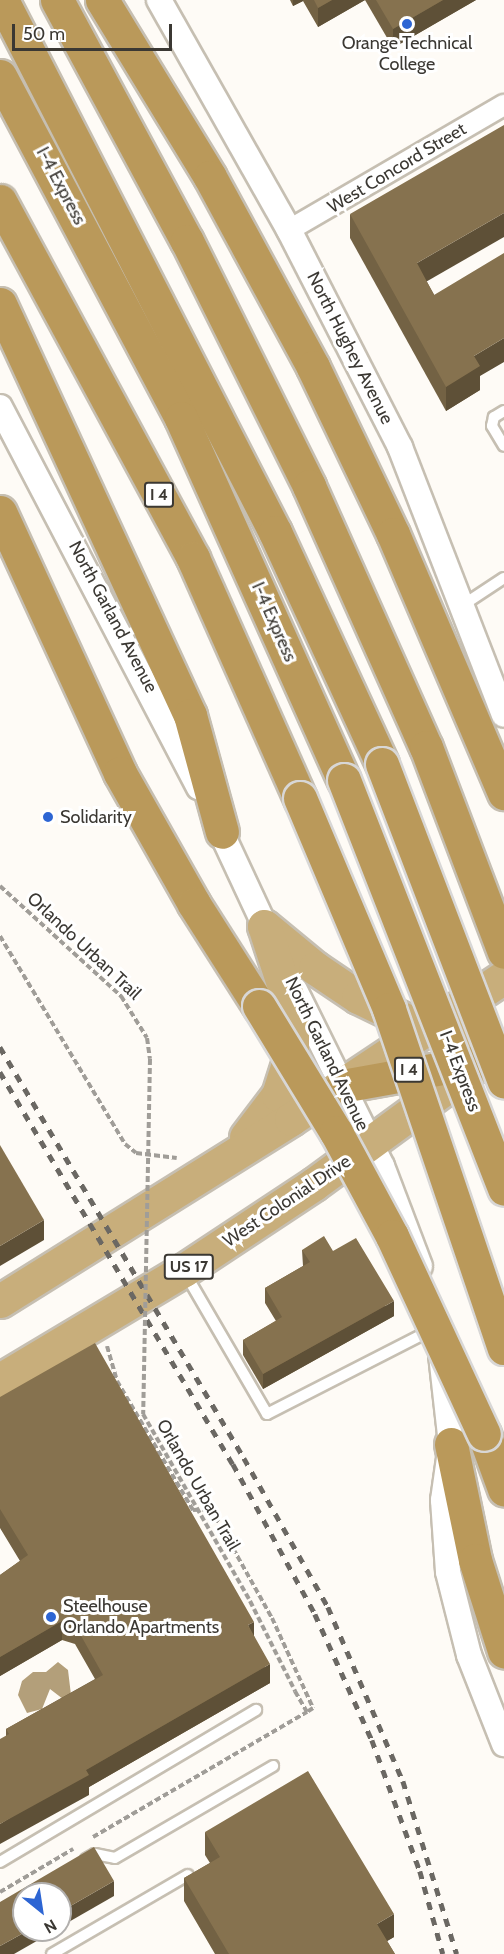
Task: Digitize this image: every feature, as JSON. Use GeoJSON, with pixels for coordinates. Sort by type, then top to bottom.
{"type":"FeatureCollection","features":[{"type":"Feature","properties":{"kind":"highway","name":"I-4 Express"},"geometry":{"type":"LineString","coordinates":[[2,0],[270,522],[382,764],[500,1060]]}},
{"type":"Feature","properties":{"kind":"highway"},"geometry":{"type":"LineString","coordinates":[[57,0],[187,241],[259,384],[426,747],[504,952]]}},
{"type":"Feature","properties":{"kind":"highway"},"geometry":{"type":"LineString","coordinates":[[102,0],[210,177],[318,377],[402,554],[504,793]]}},
{"type":"Feature","properties":{"kind":"highway","name":"I-4 Express"},"geometry":{"type":"LineString","coordinates":[[0,76],[181,418],[344,780],[504,1189]]}},
{"type":"Feature","properties":{"kind":"highway","name":"I 4"},"geometry":{"type":"LineString","coordinates":[[0,201],[193,558],[300,798],[389,1009],[504,1348]]}},
{"type":"Feature","properties":{"kind":"highway"},"geometry":{"type":"LineString","coordinates":[[0,304],[190,715],[222,832]]}},
{"type":"Feature","properties":{"kind":"highway"},"geometry":{"type":"LineString","coordinates":[[0,512],[120,773],[194,904],[331,1122],[392,1236],[483,1434],[504,1489]]}},
{"type":"Feature","properties":{"kind":"highway"},"geometry":{"type":"LineString","coordinates":[[264,926],[332,981],[426,1030],[500,1060]]}},
{"type":"Feature","properties":{"kind":"highway"},"geometry":{"type":"LineString","coordinates":[[207,1173],[261,1122],[287,1073],[292,1051],[291,1011],[264,926]]}},
{"type":"Feature","properties":{"kind":"highway"},"geometry":{"type":"LineString","coordinates":[[0,1301],[207,1173],[504,977]]}},
{"type":"Feature","properties":{"kind":"highway"},"geometry":{"type":"LineString","coordinates":[[342,1086],[500,1060]]}},
{"type":"Feature","properties":{"kind":"highway","name":"West Colonial Drive"},"geometry":{"type":"LineString","coordinates":[[0,1380],[87,1332],[184,1270],[371,1143],[500,1060]]}},
{"type":"Feature","properties":{"kind":"highway"},"geometry":{"type":"LineString","coordinates":[[451,1444],[475,1560],[504,1651]]}},
{"type":"Feature","properties":{"kind":"street","name":"North Hughey Avenue"},"geometry":{"type":"LineString","coordinates":[[159,0],[289,230],[400,447],[504,715]]}},
{"type":"Feature","properties":{"kind":"street","name":"West Concord Street"},"geometry":{"type":"LineString","coordinates":[[289,230],[504,105]]}},
{"type":"Feature","properties":{"kind":"street","name":"North Garland Avenue"},"geometry":{"type":"LineString","coordinates":[[0,407],[129,647],[222,832],[264,926],[401,1209],[438,1325],[451,1444],[442,1500],[448,1572],[470,1655],[504,1744]]}},
{"type":"Feature","properties":{"kind":"lane"},"geometry":{"type":"LineString","coordinates":[[504,411],[494,417],[492,426],[504,446]]}},
{"type":"Feature","properties":{"kind":"lane"},"geometry":{"type":"LineString","coordinates":[[463,605],[504,578]]}},
{"type":"Feature","properties":{"kind":"lane"},"geometry":{"type":"LineString","coordinates":[[184,1270],[267,1414],[438,1325]]}},
{"type":"Feature","properties":{"kind":"lane"},"geometry":{"type":"LineString","coordinates":[[0,1862],[256,1710]]}},
{"type":"Feature","properties":{"kind":"lane"},"geometry":{"type":"LineString","coordinates":[[75,1865],[95,1854],[115,1858],[273,1766]]}},
{"type":"Feature","properties":{"kind":"lane"},"geometry":{"type":"LineString","coordinates":[[52,1954],[189,1875]]}},
{"type":"Feature","properties":{"kind":"path","name":"Orlando Urban Trail"},"geometry":{"type":"LineString","coordinates":[[0,886],[121,996],[147,1038],[150,1059],[143,1414],[250,1601],[307,1712]]}},
{"type":"Feature","properties":{"kind":"path"},"geometry":{"type":"LineString","coordinates":[[0,936],[125,1144],[136,1153],[174,1157]]}},
{"type":"Feature","properties":{"kind":"path"},"geometry":{"type":"LineString","coordinates":[[0,1892],[313,1708],[272,1618],[211,1509],[193,1510],[117,1381],[107,1346]]}},
{"type":"Feature","properties":{"kind":"shaded area"},"geometry":{"type":"Polygon","coordinates":[[[58,1662],[68,1670],[71,1695],[63,1699],[50,1689],[42,1709],[27,1713],[18,1695],[22,1681],[33,1672],[46,1672],[58,1662]]]}},
{"type":"Feature","properties":{"kind":"building"},"geometry":{"type":"Polygon","coordinates":[[[314,0],[332,0],[318,8],[314,0]]]}},
{"type":"Feature","properties":{"kind":"building"},"geometry":{"type":"Polygon","coordinates":[[[376,0],[443,0],[393,29],[376,0]]]}},
{"type":"Feature","properties":{"kind":"building"},"geometry":{"type":"Polygon","coordinates":[[[504,125],[504,213],[417,263],[434,295],[504,253],[504,338],[474,356],[480,366],[446,387],[350,214],[504,125]]]}},
{"type":"Feature","properties":{"kind":"building"},"geometry":{"type":"Polygon","coordinates":[[[0,1145],[44,1220],[0,1246],[0,1145]]]}},
{"type":"Feature","properties":{"kind":"building"},"geometry":{"type":"Polygon","coordinates":[[[324,1236],[333,1251],[356,1238],[394,1301],[263,1374],[243,1340],[282,1317],[265,1288],[310,1262],[302,1250],[324,1236]]]}},
{"type":"Feature","properties":{"kind":"building"},"geometry":{"type":"Polygon","coordinates":[[[95,1343],[254,1622],[248,1625],[270,1664],[86,1770],[89,1775],[0,1824],[0,1739],[9,1734],[6,1729],[103,1675],[75,1625],[62,1621],[0,1657],[0,1575],[28,1555],[0,1509],[0,1397],[95,1343]]]}},
{"type":"Feature","properties":{"kind":"building"},"geometry":{"type":"Polygon","coordinates":[[[308,1771],[394,1914],[377,1924],[395,1954],[229,1954],[184,1878],[220,1857],[205,1832],[308,1771]]]}},
{"type":"Feature","properties":{"kind":"building"},"geometry":{"type":"Polygon","coordinates":[[[94,1847],[114,1881],[72,1905],[72,1882],[34,1882],[94,1847]]]}},
{"type":"Feature","properties":{"kind":"building"},"geometry":{"type":"Polygon","coordinates":[[[12,1895],[12,1939],[0,1946],[0,1902],[12,1895]]]}},
{"type":"Feature","properties":{"kind":"railway"},"geometry":{"type":"LineString","coordinates":[[0,1047],[244,1458],[328,1607],[403,1781],[457,1954]]}},
{"type":"Feature","properties":{"kind":"railway"},"geometry":{"type":"LineString","coordinates":[[0,1072],[233,1464],[315,1614],[372,1740],[420,1871],[443,1954]]}},
{"type":"Feature","properties":{"kind":"place","name":"Orange Technical College"},"geometry":{"type":"Point","coordinates":[407,24]}},
{"type":"Feature","properties":{"kind":"place","name":"Solidarity"},"geometry":{"type":"Point","coordinates":[48,817]}},
{"type":"Feature","properties":{"kind":"place","name":"Steelhouse Orlando Apartments"},"geometry":{"type":"Point","coordinates":[51,1617]}}]}
